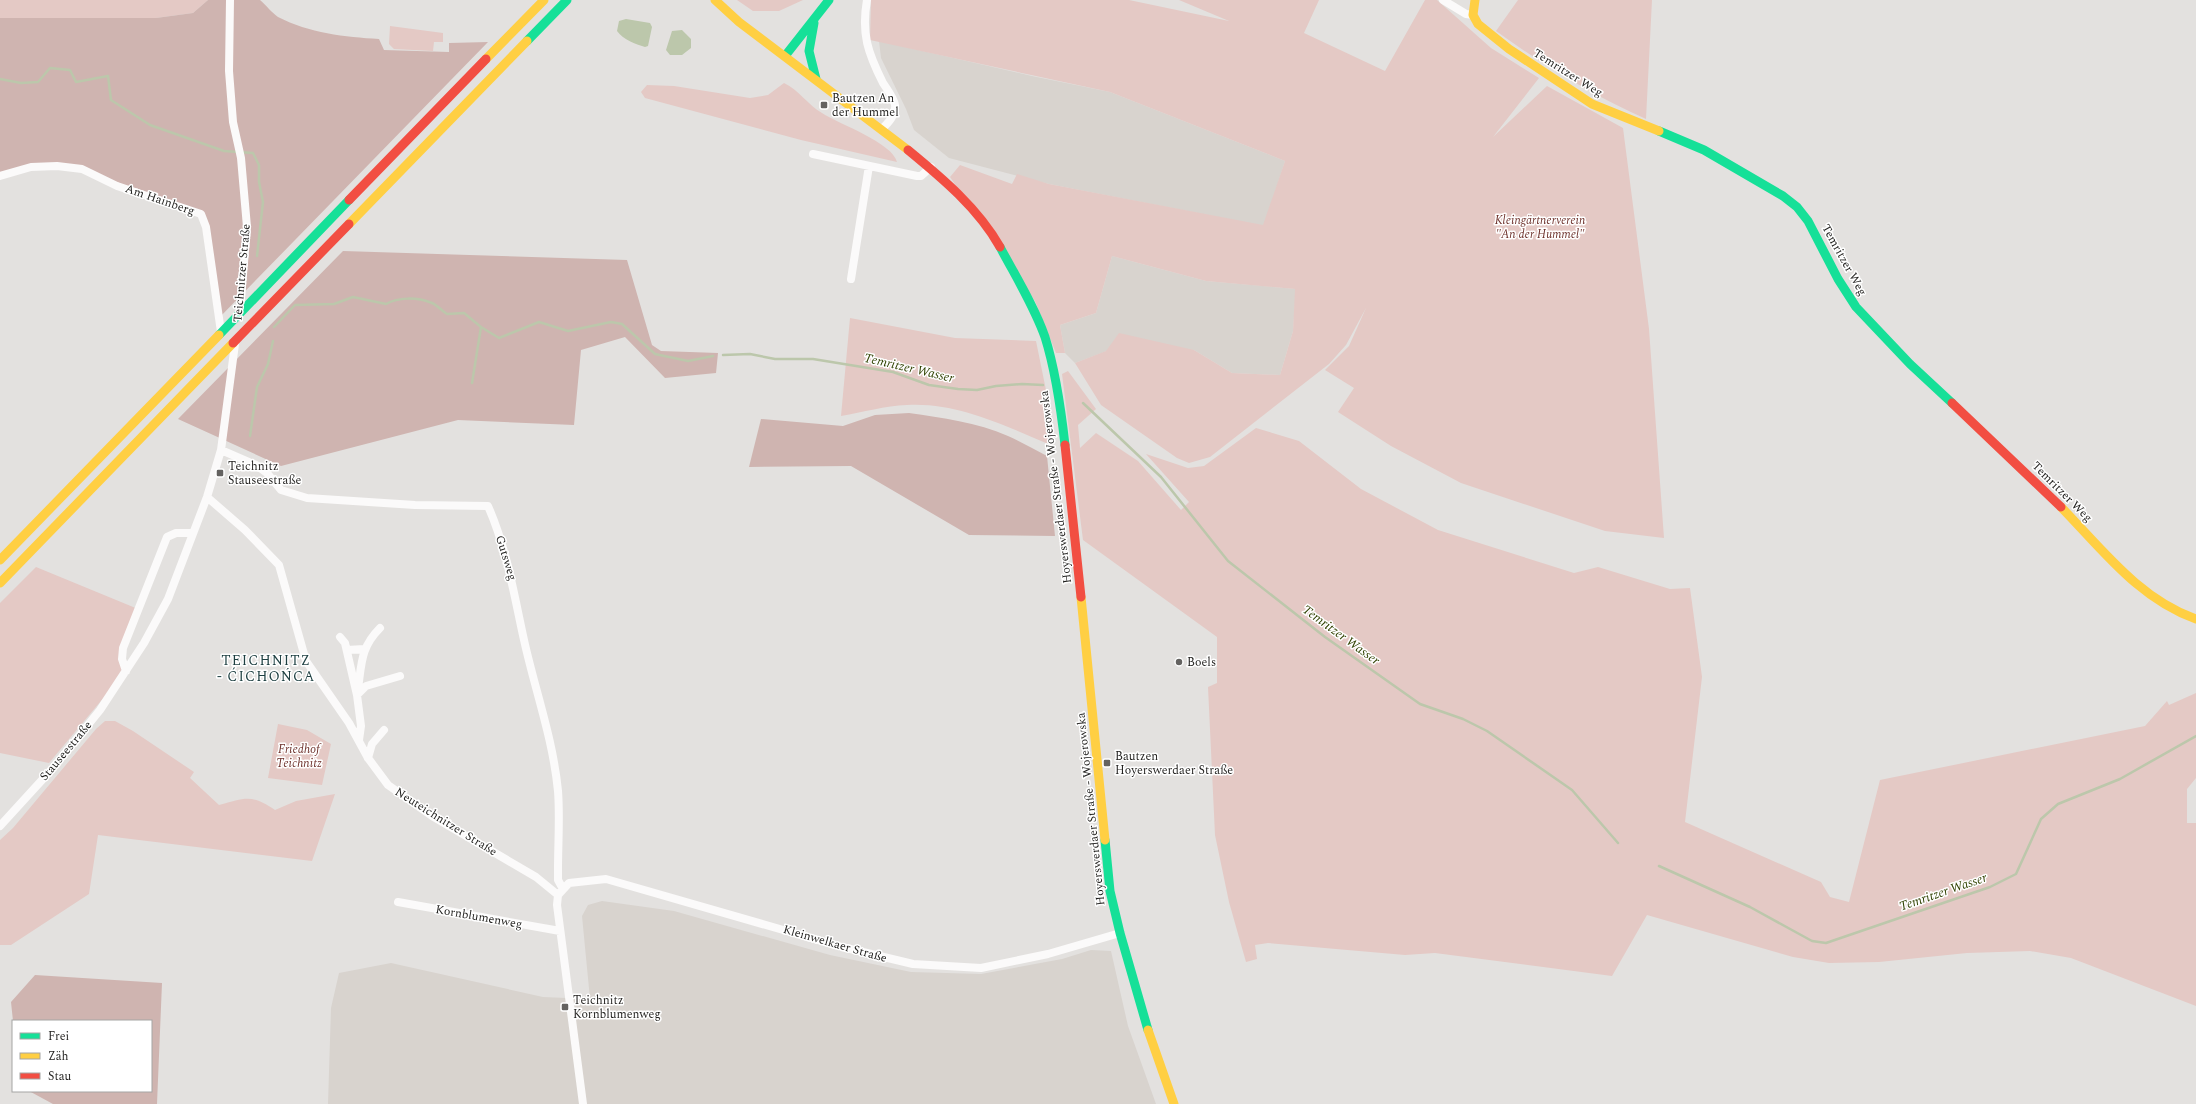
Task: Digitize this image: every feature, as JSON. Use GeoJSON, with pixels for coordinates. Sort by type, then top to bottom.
{"type":"FeatureCollection","features":[{"type":"Feature","properties":{"kind":"main road"},"geometry":{"type":"LineString","coordinates":[[0,560],[544,0]]}},
{"type":"Feature","properties":{"kind":"main road"},"geometry":{"type":"LineString","coordinates":[[0,583],[566,0]]}},
{"type":"Feature","properties":{"kind":"main road","name":"Hoyerswerdaer Straße - Wojerowska"},"geometry":{"type":"LineString","coordinates":[[715,0],[739,22],[931,167],[970,207],[996,241],[1033,308],[1045,338],[1060,400],[1075,535],[1110,891],[1120,933],[1150,1035],[1174,1104]]}},
{"type":"Feature","properties":{"kind":"main road"},"geometry":{"type":"LineString","coordinates":[[785,56],[829,0]]}},
{"type":"Feature","properties":{"kind":"main road"},"geometry":{"type":"LineString","coordinates":[[1473,15],[1475,0]]}},
{"type":"Feature","properties":{"kind":"main road"},"geometry":{"type":"LineString","coordinates":[[816,79],[810,63],[807,47],[817,15]]}},
{"type":"Feature","properties":{"kind":"main road","name":"Temritzer Weg"},"geometry":{"type":"LineString","coordinates":[[1473,15],[1478,24],[1509,49],[1592,104],[1704,150],[1783,196],[1797,207],[1808,221],[1838,279],[1856,307],[1910,364],[2048,493],[2138,588],[2176,612],[2196,619]]}},
{"type":"Feature","properties":{"kind":"street","name":"Teichnitzer Straße"},"geometry":{"type":"LineString","coordinates":[[221,450],[231,383],[247,227],[242,166],[232,112],[229,71],[230,0]]}},
{"type":"Feature","properties":{"kind":"street"},"geometry":{"type":"LineString","coordinates":[[867,0],[864,25],[865,39],[870,55],[895,105],[892,117],[882,129]]}},
{"type":"Feature","properties":{"kind":"street"},"geometry":{"type":"LineString","coordinates":[[1443,0],[1466,14],[1473,15]]}},
{"type":"Feature","properties":{"kind":"street"},"geometry":{"type":"LineString","coordinates":[[813,154],[917,176],[921,176],[931,167]]}},
{"type":"Feature","properties":{"kind":"street","name":"Am Hainberg"},"geometry":{"type":"LineString","coordinates":[[0,176],[31,167],[57,166],[82,169],[117,186],[201,214],[206,227],[218,319],[231,383]]}},
{"type":"Feature","properties":{"kind":"street"},"geometry":{"type":"LineString","coordinates":[[851,279],[869,166]]}},
{"type":"Feature","properties":{"kind":"street","name":"Stauseestraße"},"geometry":{"type":"LineString","coordinates":[[0,826],[54,768],[100,710],[144,642],[168,599],[207,497],[221,450]]}},
{"type":"Feature","properties":{"kind":"street","name":"Gutsweg"},"geometry":{"type":"LineString","coordinates":[[221,450],[256,465],[267,474],[280,490],[306,498],[415,504],[488,506],[494,520],[514,584],[528,658],[553,753],[558,792],[558,880],[560,892]]}},
{"type":"Feature","properties":{"kind":"street","name":"Neuteichnitzer Straße"},"geometry":{"type":"LineString","coordinates":[[207,497],[245,530],[279,565],[306,661],[349,723],[368,758],[388,785],[410,801],[560,892]]}},
{"type":"Feature","properties":{"kind":"street"},"geometry":{"type":"LineString","coordinates":[[126,671],[122,659],[123,648],[167,537],[176,533],[193,533]]}},
{"type":"Feature","properties":{"kind":"street"},"geometry":{"type":"LineString","coordinates":[[357,695],[364,649],[369,638],[380,628]]}},
{"type":"Feature","properties":{"kind":"street"},"geometry":{"type":"LineString","coordinates":[[340,637],[345,643],[357,695],[361,726],[359,741]]}},
{"type":"Feature","properties":{"kind":"street"},"geometry":{"type":"LineString","coordinates":[[347,650],[364,649]]}},
{"type":"Feature","properties":{"kind":"street"},"geometry":{"type":"LineString","coordinates":[[357,695],[366,686],[400,676]]}},
{"type":"Feature","properties":{"kind":"street"},"geometry":{"type":"LineString","coordinates":[[368,758],[372,744],[384,730]]}},
{"type":"Feature","properties":{"kind":"street","name":"Kleinwelkaer Straße"},"geometry":{"type":"LineString","coordinates":[[560,892],[569,883],[606,879],[842,947],[913,964],[981,968],[1048,954],[1120,933]]}},
{"type":"Feature","properties":{"kind":"street"},"geometry":{"type":"LineString","coordinates":[[560,892],[557,904],[583,1104]]}},
{"type":"Feature","properties":{"kind":"street","name":"Kornblumenweg"},"geometry":{"type":"LineString","coordinates":[[398,902],[560,931]]}},
{"type":"Feature","properties":{"kind":"shaded area"},"geometry":{"type":"Polygon","coordinates":[[[208,0],[260,0],[278,17],[302,27],[327,33],[379,39],[384,50],[449,52],[449,43],[488,42],[218,319],[201,214],[82,169],[57,166],[0,176],[0,18],[156,18],[193,13],[208,0]]]}},
{"type":"Feature","properties":{"kind":"shaded area"},"geometry":{"type":"Polygon","coordinates":[[[626,19],[650,23],[652,27],[648,46],[645,47],[630,41],[617,31],[619,21],[626,19]]]}},
{"type":"Feature","properties":{"kind":"shaded area"},"geometry":{"type":"Polygon","coordinates":[[[682,30],[691,39],[691,48],[682,55],[670,55],[666,50],[672,31],[682,30]]]}},
{"type":"Feature","properties":{"kind":"shaded area"},"geometry":{"type":"Polygon","coordinates":[[[879,41],[1110,92],[1285,161],[1264,226],[1049,184],[949,158],[914,130],[906,109],[881,58],[879,41]]]}},
{"type":"Feature","properties":{"kind":"shaded area"},"geometry":{"type":"Polygon","coordinates":[[[343,251],[627,260],[652,345],[661,351],[718,353],[716,373],[665,378],[625,337],[581,350],[574,425],[458,420],[281,466],[178,419],[343,251]]]}},
{"type":"Feature","properties":{"kind":"shaded area"},"geometry":{"type":"Polygon","coordinates":[[[1112,256],[1206,281],[1296,289],[1293,331],[1280,375],[1232,373],[1194,350],[1107,351],[1075,363],[1065,353],[1060,325],[1096,313],[1112,256]]]}},
{"type":"Feature","properties":{"kind":"shaded area"},"geometry":{"type":"Polygon","coordinates":[[[909,413],[959,421],[984,427],[1008,436],[1047,456],[1055,536],[969,535],[851,466],[749,467],[761,419],[843,426],[875,415],[909,413]]]}},
{"type":"Feature","properties":{"kind":"shaded area"},"geometry":{"type":"Polygon","coordinates":[[[602,901],[674,911],[830,955],[911,972],[981,974],[1062,959],[1091,950],[1111,951],[1128,1026],[1156,1104],[328,1104],[331,1008],[339,973],[391,963],[543,997],[590,999],[582,916],[588,905],[602,901]]]}},
{"type":"Feature","properties":{"kind":"shaded area"},"geometry":{"type":"Polygon","coordinates":[[[35,975],[162,983],[157,1104],[53,1104],[31,1092],[152,1092],[152,1020],[13,1020],[11,1002],[35,975]]]}},
{"type":"Feature","properties":{"kind":"green space"},"geometry":{"type":"Polygon","coordinates":[[[0,0],[208,0],[193,13],[156,18],[5,19],[0,18],[0,0]]]}},
{"type":"Feature","properties":{"kind":"green space"},"geometry":{"type":"Polygon","coordinates":[[[737,0],[803,0],[779,11],[753,11],[737,0]]]}},
{"type":"Feature","properties":{"kind":"green space","name":"Kleingärtnerverein \"An der Hummel\""},"geometry":{"type":"Polygon","coordinates":[[[871,0],[1129,0],[1229,21],[1179,0],[1319,0],[1304,33],[1385,71],[1425,0],[1437,0],[1491,48],[1539,78],[1493,137],[1547,86],[1623,128],[1649,329],[1664,538],[1605,531],[1461,483],[1391,446],[1338,412],[1354,388],[1325,370],[1349,346],[1366,308],[1346,345],[1329,364],[1210,457],[1189,463],[1177,458],[1101,405],[1075,363],[1106,351],[1119,333],[1194,350],[1232,373],[1280,375],[1293,331],[1295,289],[1206,281],[1112,256],[1096,313],[1060,325],[1065,353],[1056,353],[1035,301],[950,177],[960,165],[1012,184],[1017,174],[1049,184],[1263,225],[1285,161],[1110,92],[870,40],[871,0]]]}},
{"type":"Feature","properties":{"kind":"green space"},"geometry":{"type":"Polygon","coordinates":[[[1518,0],[1652,0],[1646,119],[1606,100],[1568,79],[1496,31],[1518,0]]]}},
{"type":"Feature","properties":{"kind":"green space"},"geometry":{"type":"Polygon","coordinates":[[[390,26],[443,33],[443,42],[434,42],[433,51],[394,49],[389,44],[390,26]]]}},
{"type":"Feature","properties":{"kind":"green space"},"geometry":{"type":"Polygon","coordinates":[[[784,83],[822,113],[876,141],[893,155],[897,162],[801,140],[645,98],[641,92],[647,85],[674,86],[750,98],[768,95],[784,83]]]}},
{"type":"Feature","properties":{"kind":"green space"},"geometry":{"type":"Polygon","coordinates":[[[850,318],[955,338],[1036,341],[1048,400],[1053,446],[982,417],[945,407],[907,405],[841,416],[850,318]]]}},
{"type":"Feature","properties":{"kind":"green space"},"geometry":{"type":"Polygon","coordinates":[[[1068,371],[1096,409],[1078,425],[1080,448],[1096,433],[1138,461],[1181,510],[1189,502],[1146,454],[1188,468],[1204,466],[1256,428],[1299,441],[1361,489],[1438,530],[1574,573],[1598,567],[1670,589],[1690,588],[1702,677],[1685,822],[1821,882],[1830,897],[1849,902],[1880,780],[2145,726],[2167,701],[2169,705],[2196,693],[2196,778],[2187,789],[2187,823],[2196,823],[2196,1006],[2071,958],[2030,951],[1967,953],[1879,962],[1829,963],[1793,957],[1647,915],[1612,976],[1435,953],[1405,955],[1268,943],[1255,945],[1257,959],[1246,962],[1229,902],[1215,835],[1208,687],[1217,683],[1217,637],[1083,540],[1062,374],[1068,371]]]}},
{"type":"Feature","properties":{"kind":"green space"},"geometry":{"type":"Polygon","coordinates":[[[36,567],[138,609],[123,648],[126,671],[49,763],[0,753],[0,603],[36,567]]]}},
{"type":"Feature","properties":{"kind":"green space"},"geometry":{"type":"Polygon","coordinates":[[[105,721],[115,721],[133,731],[194,772],[190,778],[219,805],[242,799],[248,799],[260,801],[275,810],[296,801],[335,794],[312,861],[98,835],[89,894],[11,945],[0,945],[0,840],[13,828],[96,729],[105,721]]]}},
{"type":"Feature","properties":{"kind":"green space","name":"Friedhof Teichnitz"},"geometry":{"type":"Polygon","coordinates":[[[278,724],[307,730],[331,744],[322,785],[268,778],[278,724]]]}},
{"type":"Feature","properties":{"kind":"waterway","name":"Temritzer Wasser"},"geometry":{"type":"LineString","coordinates":[[0,79],[21,83],[38,82],[50,68],[70,70],[76,82],[108,76],[111,100],[150,125],[224,151],[253,153],[259,165],[259,182],[263,202],[257,256]]}},
{"type":"Feature","properties":{"kind":"waterway","name":"Temritzer Wasser"},"geometry":{"type":"LineString","coordinates":[[274,327],[295,305],[334,304],[353,297],[386,304],[396,300],[414,299],[432,303],[447,314],[464,313],[481,327],[499,338],[539,322],[568,331],[611,322],[622,324],[655,354],[688,361],[713,356]]}},
{"type":"Feature","properties":{"kind":"waterway"},"geometry":{"type":"LineString","coordinates":[[472,383],[481,327]]}},
{"type":"Feature","properties":{"kind":"waterway"},"geometry":{"type":"LineString","coordinates":[[250,436],[257,387],[268,364],[273,341]]}},
{"type":"Feature","properties":{"kind":"waterway","name":"Temritzer Wasser"},"geometry":{"type":"LineString","coordinates":[[723,355],[750,354],[775,359],[813,359],[893,372],[929,385],[958,389],[977,390],[996,386],[1022,384],[1043,385]]}},
{"type":"Feature","properties":{"kind":"waterway","name":"Temritzer Wasser"},"geometry":{"type":"LineString","coordinates":[[1083,403],[1161,477],[1228,561],[1325,637],[1420,704],[1463,719],[1487,731],[1572,790],[1618,843]]}},
{"type":"Feature","properties":{"kind":"waterway","name":"Temritzer Wasser"},"geometry":{"type":"LineString","coordinates":[[1659,866],[1750,907],[1812,941],[1826,943],[1990,887],[2016,874],[2041,819],[2058,804],[2120,779],[2196,736]]}},
{"type":"Feature","properties":{"kind":"traffic: fast"},"geometry":{"type":"LineString","coordinates":[[527,41],[567,0]]}},
{"type":"Feature","properties":{"kind":"traffic: fast"},"geometry":{"type":"LineString","coordinates":[[785,56],[829,0]]}},
{"type":"Feature","properties":{"kind":"traffic: fast"},"geometry":{"type":"LineString","coordinates":[[814,23],[809,51],[816,79]]}},
{"type":"Feature","properties":{"kind":"traffic: fast"},"geometry":{"type":"LineString","coordinates":[[1659,131],[1704,150],[1783,196],[1797,207],[1808,221],[1838,279],[1856,307],[1910,364],[1952,403]]}},
{"type":"Feature","properties":{"kind":"traffic: fast"},"geometry":{"type":"LineString","coordinates":[[219,335],[349,200]]}},
{"type":"Feature","properties":{"kind":"traffic: fast"},"geometry":{"type":"LineString","coordinates":[[1000,247],[1030,303],[1045,337],[1058,391],[1065,445]]}},
{"type":"Feature","properties":{"kind":"traffic: fast"},"geometry":{"type":"LineString","coordinates":[[1105,840],[1110,891],[1120,933],[1148,1030]]}},
{"type":"Feature","properties":{"kind":"traffic: slow"},"geometry":{"type":"LineString","coordinates":[[486,59],[544,0]]}},
{"type":"Feature","properties":{"kind":"traffic: slow"},"geometry":{"type":"LineString","coordinates":[[715,0],[739,22],[908,150]]}},
{"type":"Feature","properties":{"kind":"traffic: slow"},"geometry":{"type":"LineString","coordinates":[[1475,0],[1473,15],[1478,24],[1509,49],[1592,104],[1659,131]]}},
{"type":"Feature","properties":{"kind":"traffic: slow"},"geometry":{"type":"LineString","coordinates":[[349,224],[527,41]]}},
{"type":"Feature","properties":{"kind":"traffic: slow"},"geometry":{"type":"LineString","coordinates":[[0,560],[219,335]]}},
{"type":"Feature","properties":{"kind":"traffic: slow"},"geometry":{"type":"LineString","coordinates":[[0,583],[233,343]]}},
{"type":"Feature","properties":{"kind":"traffic: slow"},"geometry":{"type":"LineString","coordinates":[[2061,507],[2107,556],[2139,586],[2157,599],[2196,619]]}},
{"type":"Feature","properties":{"kind":"traffic: slow"},"geometry":{"type":"LineString","coordinates":[[1081,597],[1105,840]]}},
{"type":"Feature","properties":{"kind":"traffic: slow"},"geometry":{"type":"LineString","coordinates":[[1148,1030],[1174,1104]]}},
{"type":"Feature","properties":{"kind":"traffic: jam"},"geometry":{"type":"LineString","coordinates":[[349,200],[486,59]]}},
{"type":"Feature","properties":{"kind":"traffic: jam"},"geometry":{"type":"LineString","coordinates":[[908,150],[934,171],[958,194],[981,219],[1000,247]]}},
{"type":"Feature","properties":{"kind":"traffic: jam"},"geometry":{"type":"LineString","coordinates":[[233,343],[349,224]]}},
{"type":"Feature","properties":{"kind":"traffic: jam"},"geometry":{"type":"LineString","coordinates":[[1952,403],[2061,507]]}},
{"type":"Feature","properties":{"kind":"traffic: jam"},"geometry":{"type":"LineString","coordinates":[[1065,445],[1081,597]]}},
{"type":"Feature","properties":{"kind":"place","name":"Bautzen An der Hummel"},"geometry":{"type":"Point","coordinates":[824,105]}},
{"type":"Feature","properties":{"kind":"place","name":"Teichnitz Stauseestraße"},"geometry":{"type":"Point","coordinates":[220,473]}},
{"type":"Feature","properties":{"kind":"place","name":"Boels"},"geometry":{"type":"Point","coordinates":[1179,662]}},
{"type":"Feature","properties":{"kind":"place","name":"Bautzen Hoyerswerdaer Straße"},"geometry":{"type":"Point","coordinates":[1107,763]}},
{"type":"Feature","properties":{"kind":"place","name":"Teichnitz Kornblumenweg"},"geometry":{"type":"Point","coordinates":[565,1007]}},
{"type":"Feature","properties":{"kind":"district","name":"TEICHNITZ - ĆICHOŃCA"},"geometry":{"type":"Point","coordinates":[266,668]}}]}
